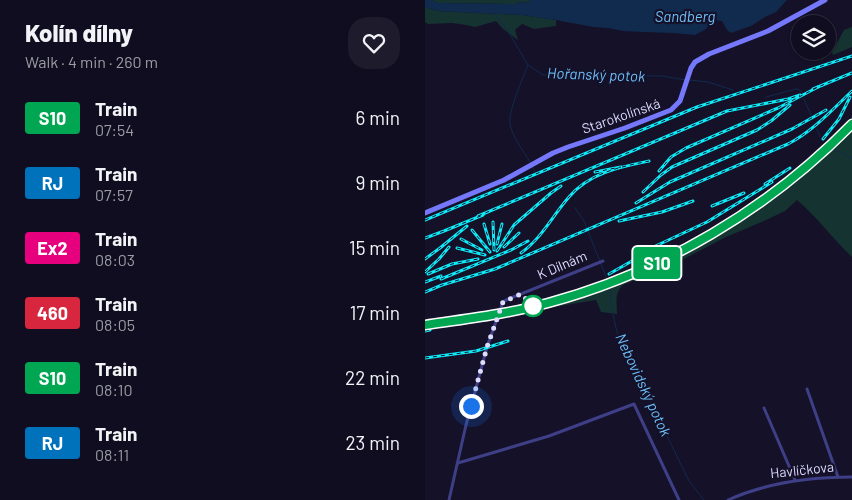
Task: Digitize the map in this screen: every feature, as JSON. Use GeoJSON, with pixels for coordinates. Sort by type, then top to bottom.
{"type":"FeatureCollection","features":[{"type":"Feature","properties":{"kind":"street","name":"Starokolínská"},"geometry":{"type":"LineString","coordinates":[[425,212],[504,180],[568,147],[634,125],[671,110],[680,101],[695,62],[768,31],[825,0]]}},
{"type":"Feature","properties":{"kind":"street","name":"K Dílnám"},"geometry":{"type":"LineString","coordinates":[[449,500],[481,370],[503,302],[603,261]]}},
{"type":"Feature","properties":{"kind":"street"},"geometry":{"type":"LineString","coordinates":[[807,389],[838,477]]}},
{"type":"Feature","properties":{"kind":"street"},"geometry":{"type":"LineString","coordinates":[[458,463],[549,436],[633,404],[679,500]]}},
{"type":"Feature","properties":{"kind":"street"},"geometry":{"type":"LineString","coordinates":[[764,408],[795,480]]}},
{"type":"Feature","properties":{"kind":"street","name":"Havlíčkova"},"geometry":{"type":"LineString","coordinates":[[728,500],[765,486],[795,480],[852,477]]}},
{"type":"Feature","properties":{"kind":"green space"},"geometry":{"type":"Polygon","coordinates":[[[432,0],[530,0],[529,3],[520,2],[516,4],[437,3],[432,0]]]}},
{"type":"Feature","properties":{"kind":"green space"},"geometry":{"type":"Polygon","coordinates":[[[425,7],[438,11],[522,15],[556,20],[556,26],[534,29],[522,24],[515,30],[518,40],[496,21],[475,27],[452,23],[428,24],[425,22],[425,7]]]}},
{"type":"Feature","properties":{"kind":"green space"},"geometry":{"type":"Polygon","coordinates":[[[852,27],[852,47],[836,54],[836,45],[844,30],[852,27]]]}},
{"type":"Feature","properties":{"kind":"green space"},"geometry":{"type":"Polygon","coordinates":[[[852,128],[852,257],[797,200],[785,211],[726,237],[680,261],[623,285],[617,295],[617,314],[601,312],[596,300],[536,310],[621,282],[664,263],[722,232],[777,194],[852,128]]]}},
{"type":"Feature","properties":{"kind":"water","name":"Sandberg"},"geometry":{"type":"Polygon","coordinates":[[[425,0],[432,0],[437,3],[516,4],[520,2],[529,3],[530,0],[787,0],[776,12],[751,26],[731,33],[722,21],[713,20],[706,29],[695,35],[623,31],[522,15],[438,11],[425,7],[425,0]]]}},
{"type":"Feature","properties":{"kind":"waterway","name":"Hořanský potok"},"geometry":{"type":"LineString","coordinates":[[494,13],[508,31],[528,65],[543,75],[662,76],[686,80]]}},
{"type":"Feature","properties":{"kind":"waterway","name":"Nebovidský potok"},"geometry":{"type":"LineString","coordinates":[[528,65],[513,103],[510,124],[516,139],[530,162]]}},
{"type":"Feature","properties":{"kind":"waterway","name":"Hořanský potok"},"geometry":{"type":"LineString","coordinates":[[690,80],[708,82],[733,90]]}},
{"type":"Feature","properties":{"kind":"waterway","name":"Hořanský potok"},"geometry":{"type":"LineString","coordinates":[[766,97],[796,89],[802,92]]}},
{"type":"Feature","properties":{"kind":"waterway","name":"Hořanský potok"},"geometry":{"type":"LineString","coordinates":[[804,99],[811,115]]}},
{"type":"Feature","properties":{"kind":"waterway","name":"Hořanský potok"},"geometry":{"type":"LineString","coordinates":[[817,129],[820,137]]}},
{"type":"Feature","properties":{"kind":"waterway","name":"Hořanský potok"},"geometry":{"type":"LineString","coordinates":[[831,148],[852,158]]}},
{"type":"Feature","properties":{"kind":"waterway","name":"Nebovidský potok"},"geometry":{"type":"LineString","coordinates":[[532,166],[535,172]]}},
{"type":"Feature","properties":{"kind":"waterway","name":"Nebovidský potok"},"geometry":{"type":"LineString","coordinates":[[575,208],[584,221],[610,287],[612,310],[617,332],[689,481],[704,500]]}},
{"type":"Feature","properties":{"kind":"railway"},"geometry":{"type":"LineString","coordinates":[[425,220],[697,107],[852,56]]}},
{"type":"Feature","properties":{"kind":"railway"},"geometry":{"type":"LineString","coordinates":[[813,89],[852,73]]}},
{"type":"Feature","properties":{"kind":"railway"},"geometry":{"type":"LineString","coordinates":[[659,171],[671,157],[686,148],[778,108],[818,87]]}},
{"type":"Feature","properties":{"kind":"railway"},"geometry":{"type":"LineString","coordinates":[[425,292],[495,269],[788,144],[814,127],[852,91]]}},
{"type":"Feature","properties":{"kind":"railway"},"geometry":{"type":"LineString","coordinates":[[478,216],[727,111],[800,95]]}},
{"type":"Feature","properties":{"kind":"railway"},"geometry":{"type":"LineString","coordinates":[[823,139],[839,119],[850,97]]}},
{"type":"Feature","properties":{"kind":"railway"},"geometry":{"type":"LineString","coordinates":[[643,192],[672,167],[757,130],[790,105]]}},
{"type":"Feature","properties":{"kind":"railway"},"geometry":{"type":"LineString","coordinates":[[636,203],[670,182],[792,129],[826,110]]}},
{"type":"Feature","properties":{"kind":"railway"},"geometry":{"type":"LineString","coordinates":[[425,322],[492,312],[559,297],[641,268],[680,249],[754,204],[789,178],[852,120]]}},
{"type":"Feature","properties":{"kind":"railway"},"geometry":{"type":"LineString","coordinates":[[521,253],[541,233],[569,197],[586,182],[606,172],[649,161]]}},
{"type":"Feature","properties":{"kind":"railway"},"geometry":{"type":"LineString","coordinates":[[595,172],[621,167]]}},
{"type":"Feature","properties":{"kind":"railway"},"geometry":{"type":"LineString","coordinates":[[765,184],[790,168]]}},
{"type":"Feature","properties":{"kind":"railway"},"geometry":{"type":"LineString","coordinates":[[609,274],[647,250],[707,222],[772,182]]}},
{"type":"Feature","properties":{"kind":"railway"},"geometry":{"type":"LineString","coordinates":[[497,251],[514,225],[561,186]]}},
{"type":"Feature","properties":{"kind":"railway"},"geometry":{"type":"LineString","coordinates":[[712,206],[744,193]]}},
{"type":"Feature","properties":{"kind":"railway"},"geometry":{"type":"LineString","coordinates":[[619,221],[662,212],[693,201]]}},
{"type":"Feature","properties":{"kind":"railway"},"geometry":{"type":"LineString","coordinates":[[425,238],[483,215]]}},
{"type":"Feature","properties":{"kind":"railway"},"geometry":{"type":"LineString","coordinates":[[493,222],[494,250]]}},
{"type":"Feature","properties":{"kind":"railway"},"geometry":{"type":"LineString","coordinates":[[484,224],[490,244]]}},
{"type":"Feature","properties":{"kind":"railway"},"geometry":{"type":"LineString","coordinates":[[497,244],[502,224]]}},
{"type":"Feature","properties":{"kind":"railway"},"geometry":{"type":"LineString","coordinates":[[425,259],[467,226]]}},
{"type":"Feature","properties":{"kind":"railway"},"geometry":{"type":"LineString","coordinates":[[472,230],[490,252]]}},
{"type":"Feature","properties":{"kind":"railway"},"geometry":{"type":"LineString","coordinates":[[504,247],[519,233]]}},
{"type":"Feature","properties":{"kind":"railway"},"geometry":{"type":"LineString","coordinates":[[461,239],[482,250]]}},
{"type":"Feature","properties":{"kind":"railway"},"geometry":{"type":"LineString","coordinates":[[441,279],[528,241]]}},
{"type":"Feature","properties":{"kind":"railway"},"geometry":{"type":"LineString","coordinates":[[425,272],[449,247]]}},
{"type":"Feature","properties":{"kind":"railway"},"geometry":{"type":"LineString","coordinates":[[457,248],[485,255]]}},
{"type":"Feature","properties":{"kind":"railway"},"geometry":{"type":"LineString","coordinates":[[428,274],[452,264],[478,259]]}},
{"type":"Feature","properties":{"kind":"railway"},"geometry":{"type":"LineString","coordinates":[[425,282],[441,276]]}},
{"type":"Feature","properties":{"kind":"railway"},"geometry":{"type":"LineString","coordinates":[[425,331],[430,330]]}},
{"type":"Feature","properties":{"kind":"railway"},"geometry":{"type":"LineString","coordinates":[[425,358],[476,351],[508,341]]}},
{"type":"Feature","properties":{"kind":"train","name":"S10"},"geometry":{"type":"LineString","coordinates":[[425,325],[479,317],[547,303],[607,284],[673,256],[709,236],[762,202],[810,164],[852,124]]}},
{"type":"Feature","properties":{"kind":"route"},"geometry":{"type":"LineString","coordinates":[[471,406],[487,347],[503,302],[521,294],[533,306]]}}]}
